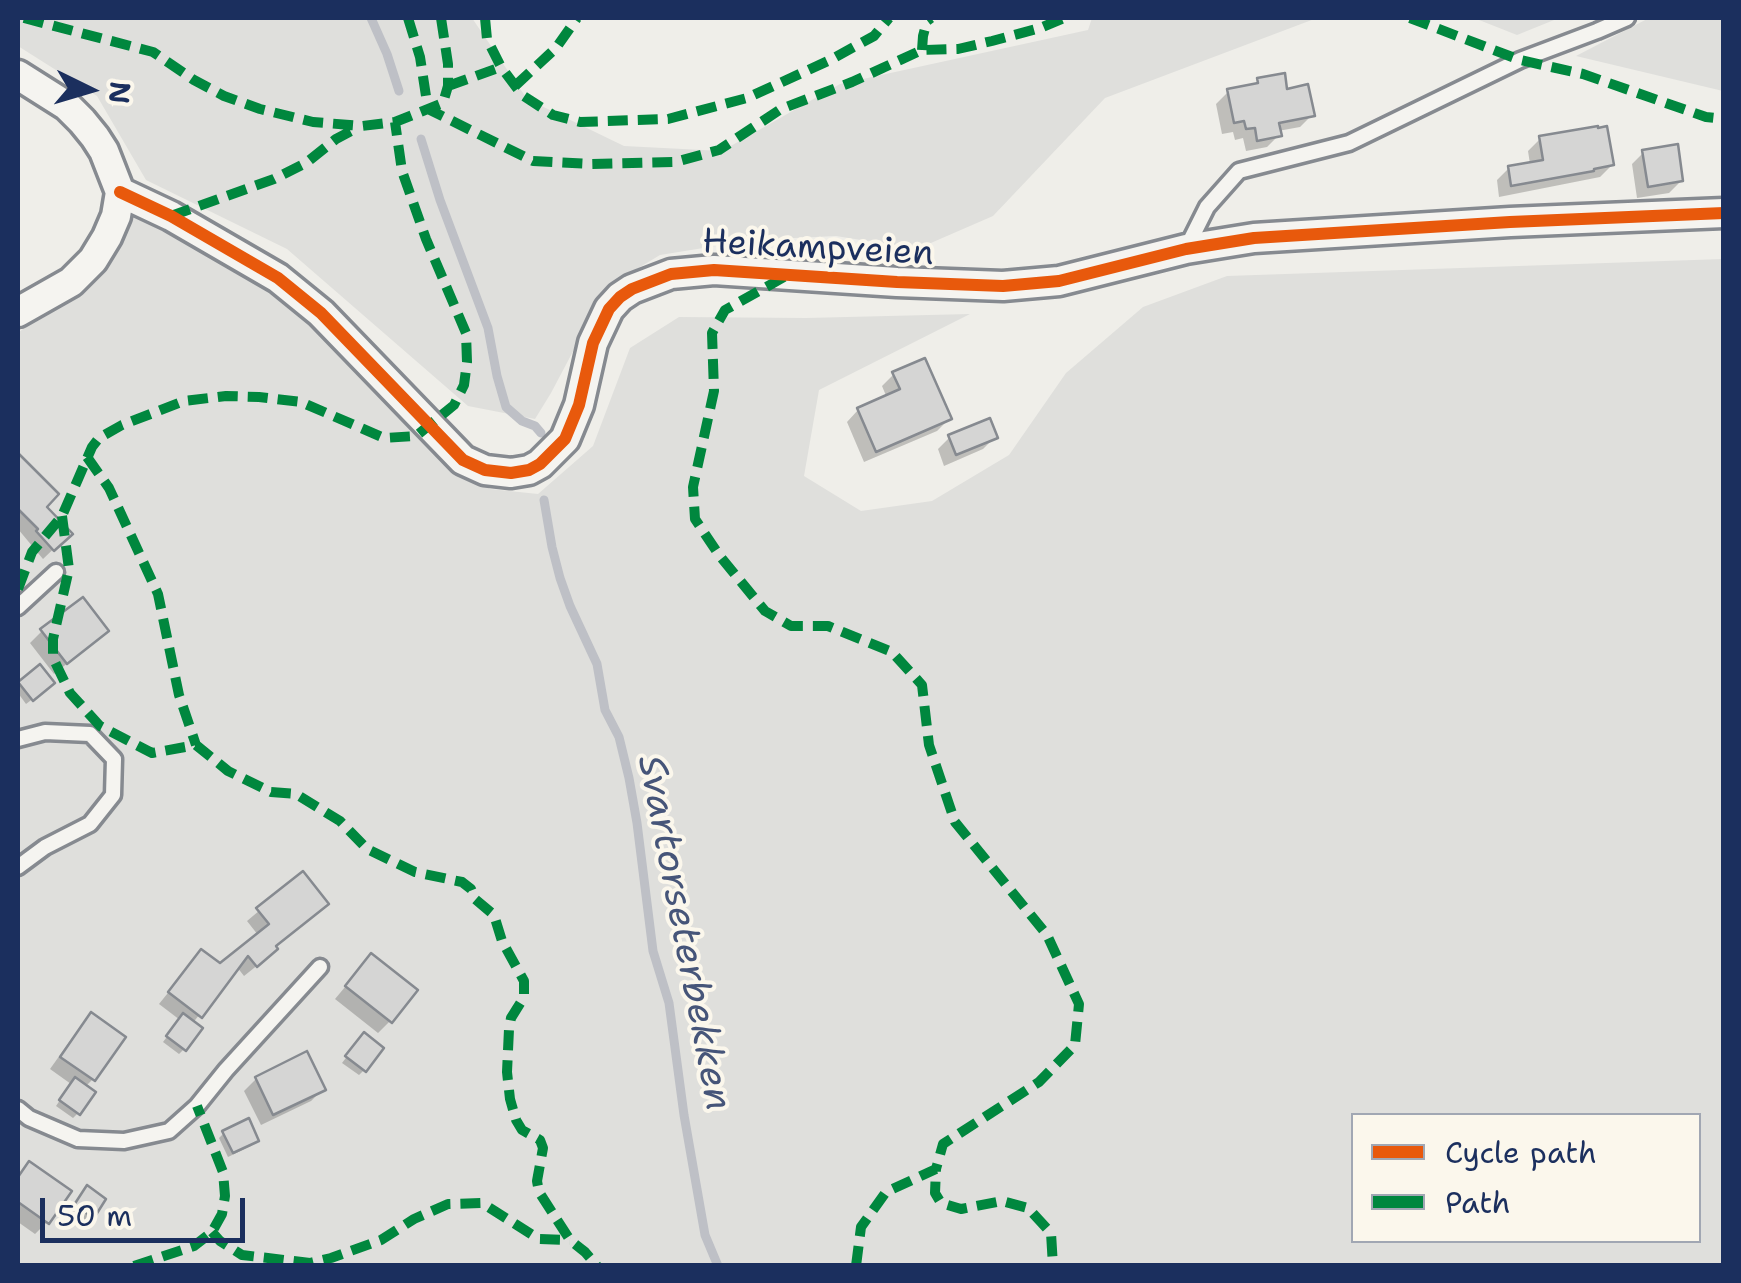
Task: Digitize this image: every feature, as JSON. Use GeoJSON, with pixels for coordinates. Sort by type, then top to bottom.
{"type":"FeatureCollection","features":[{"type":"Feature","properties":{"kind":"street"},"geometry":{"type":"LineString","coordinates":[[18,75],[67,106],[96,136],[120,192],[112,226],[93,260],[71,282],[18,312]]}},
{"type":"Feature","properties":{"kind":"street","name":"Heikampveien"},"geometry":{"type":"LineString","coordinates":[[120,192],[162,211],[278,278],[321,313],[464,460],[485,470],[511,473],[540,464],[565,439],[579,405],[600,326],[609,309],[620,297],[650,281],[693,270],[1003,286],[1059,281],[1186,249],[1254,238],[1724,213]]}},
{"type":"Feature","properties":{"kind":"lane"},"geometry":{"type":"LineString","coordinates":[[1186,249],[1206,207],[1239,171],[1349,143],[1520,60],[1627,18]]}},
{"type":"Feature","properties":{"kind":"lane"},"geometry":{"type":"LineString","coordinates":[[18,607],[56,572]]}},
{"type":"Feature","properties":{"kind":"lane"},"geometry":{"type":"LineString","coordinates":[[18,739],[45,732],[90,734],[114,759],[113,796],[90,824],[18,866]]}},
{"type":"Feature","properties":{"kind":"lane"},"geometry":{"type":"LineString","coordinates":[[18,1109],[29,1118],[78,1139],[124,1141],[169,1130],[196,1106],[320,966]]}},
{"type":"Feature","properties":{"kind":"shaded area"},"geometry":{"type":"Polygon","coordinates":[[[18,18],[472,18],[527,99],[624,146],[722,151],[840,84],[1088,30],[1092,18],[1317,18],[1105,98],[993,216],[917,249],[836,236],[753,240],[660,255],[607,287],[535,419],[468,406],[287,249],[146,180],[97,96],[18,46],[18,18]]]}},
{"type":"Feature","properties":{"kind":"shaded area"},"geometry":{"type":"Polygon","coordinates":[[[1474,18],[1559,18],[1517,35],[1474,18]]]}},
{"type":"Feature","properties":{"kind":"shaded area"},"geometry":{"type":"Polygon","coordinates":[[[1649,18],[1723,18],[1723,91],[1576,56],[1649,18]]]}},
{"type":"Feature","properties":{"kind":"shaded area"},"geometry":{"type":"Polygon","coordinates":[[[135,216],[300,308],[490,489],[538,494],[593,446],[630,348],[679,317],[970,314],[819,390],[804,476],[861,511],[932,501],[1009,455],[1066,373],[1143,307],[1227,276],[1723,259],[1723,1265],[18,1266],[18,333],[112,257],[135,216]]]}},
{"type":"Feature","properties":{"kind":"building"},"geometry":{"type":"Polygon","coordinates":[[[1285,73],[1287,89],[1308,84],[1315,116],[1279,123],[1282,136],[1257,141],[1255,128],[1246,129],[1244,121],[1234,123],[1227,89],[1285,73]]]}},
{"type":"Feature","properties":{"kind":"building"},"geometry":{"type":"Polygon","coordinates":[[[1607,126],[1614,165],[1511,186],[1508,166],[1543,160],[1539,136],[1607,126]]]}},
{"type":"Feature","properties":{"kind":"building"},"geometry":{"type":"Polygon","coordinates":[[[1678,144],[1683,181],[1648,187],[1642,150],[1678,144]]]}},
{"type":"Feature","properties":{"kind":"building"},"geometry":{"type":"Polygon","coordinates":[[[925,358],[952,419],[876,452],[857,408],[900,389],[892,372],[925,358]]]}},
{"type":"Feature","properties":{"kind":"building"},"geometry":{"type":"Polygon","coordinates":[[[990,418],[998,438],[956,455],[948,435],[990,418]]]}},
{"type":"Feature","properties":{"kind":"building"},"geometry":{"type":"Polygon","coordinates":[[[18,453],[59,494],[47,507],[73,534],[54,551],[18,509],[18,453]]]}},
{"type":"Feature","properties":{"kind":"building"},"geometry":{"type":"Polygon","coordinates":[[[83,597],[109,631],[67,664],[40,629],[83,597]]]}},
{"type":"Feature","properties":{"kind":"building"},"geometry":{"type":"Polygon","coordinates":[[[40,664],[55,683],[33,701],[18,682],[40,664]]]}},
{"type":"Feature","properties":{"kind":"building"},"geometry":{"type":"Polygon","coordinates":[[[303,871],[329,904],[276,946],[278,949],[257,967],[248,956],[202,1018],[168,992],[201,949],[220,963],[269,924],[256,908],[303,871]]]}},
{"type":"Feature","properties":{"kind":"building"},"geometry":{"type":"Polygon","coordinates":[[[371,953],[418,990],[392,1023],[345,986],[371,953]]]}},
{"type":"Feature","properties":{"kind":"building"},"geometry":{"type":"Polygon","coordinates":[[[91,1012],[126,1037],[95,1081],[60,1057],[91,1012]]]}},
{"type":"Feature","properties":{"kind":"building"},"geometry":{"type":"Polygon","coordinates":[[[183,1013],[203,1028],[186,1051],[166,1036],[183,1013]]]}},
{"type":"Feature","properties":{"kind":"building"},"geometry":{"type":"Polygon","coordinates":[[[364,1032],[384,1048],[366,1072],[345,1056],[364,1032]]]}},
{"type":"Feature","properties":{"kind":"building"},"geometry":{"type":"Polygon","coordinates":[[[307,1051],[326,1090],[273,1115],[255,1077],[307,1051]]]}},
{"type":"Feature","properties":{"kind":"building"},"geometry":{"type":"Polygon","coordinates":[[[75,1077],[96,1092],[80,1115],[59,1100],[75,1077]]]}},
{"type":"Feature","properties":{"kind":"building"},"geometry":{"type":"Polygon","coordinates":[[[249,1118],[259,1141],[233,1153],[222,1131],[249,1118]]]}},
{"type":"Feature","properties":{"kind":"building"},"geometry":{"type":"Polygon","coordinates":[[[29,1161],[72,1191],[49,1224],[18,1202],[18,1177],[29,1161]]]}},
{"type":"Feature","properties":{"kind":"building"},"geometry":{"type":"Polygon","coordinates":[[[87,1185],[106,1199],[94,1218],[74,1205],[87,1185]]]}},
{"type":"Feature","properties":{"kind":"waterway","name":"Svartorseterbekken"},"geometry":{"type":"LineString","coordinates":[[371,18],[399,91]]}},
{"type":"Feature","properties":{"kind":"waterway","name":"Svartorseterbekken"},"geometry":{"type":"LineString","coordinates":[[421,139],[488,328],[506,407],[541,433]]}},
{"type":"Feature","properties":{"kind":"waterway","name":"Svartorseterbekken"},"geometry":{"type":"LineString","coordinates":[[544,500],[560,578],[597,664],[605,710],[619,737],[629,778],[653,951],[669,1003],[705,1235],[718,1266]]}},
{"type":"Feature","properties":{"kind":"marked path"},"geometry":{"type":"LineString","coordinates":[[24,18],[153,52],[224,96],[260,109],[313,122],[362,126],[395,122],[443,103],[448,64],[441,18]]}},
{"type":"Feature","properties":{"kind":"marked path"},"geometry":{"type":"LineString","coordinates":[[408,18],[420,57],[428,109],[533,161],[592,164],[675,162],[719,150],[781,109],[922,50],[958,49],[1064,18]]}},
{"type":"Feature","properties":{"kind":"marked path"},"geometry":{"type":"LineString","coordinates":[[485,18],[487,39],[522,95],[553,115],[580,122],[668,119],[747,98],[874,36],[889,18]]}},
{"type":"Feature","properties":{"kind":"marked path"},"geometry":{"type":"LineString","coordinates":[[515,86],[556,48],[577,18]]}},
{"type":"Feature","properties":{"kind":"marked path"},"geometry":{"type":"LineString","coordinates":[[922,50],[927,21],[931,18]]}},
{"type":"Feature","properties":{"kind":"marked path"},"geometry":{"type":"LineString","coordinates":[[1410,18],[1520,60],[1583,74],[1706,117],[1724,119]]}},
{"type":"Feature","properties":{"kind":"marked path"},"geometry":{"type":"LineString","coordinates":[[448,86],[501,67]]}},
{"type":"Feature","properties":{"kind":"marked path"},"geometry":{"type":"LineString","coordinates":[[18,589],[32,552],[62,516],[92,447],[99,438],[122,425],[184,401],[259,397],[301,402],[384,438],[416,436],[454,405],[464,385],[466,333],[402,171],[395,122]]}},
{"type":"Feature","properties":{"kind":"marked path"},"geometry":{"type":"LineString","coordinates":[[171,216],[274,179],[306,163],[359,127]]}},
{"type":"Feature","properties":{"kind":"marked path"},"geometry":{"type":"LineString","coordinates":[[784,277],[725,310],[712,333],[714,391],[693,487],[695,519],[765,611],[791,626],[828,626],[892,652],[922,685],[929,745],[955,822],[1047,935],[1079,1004],[1075,1045],[1039,1082],[943,1144],[936,1169]]}},
{"type":"Feature","properties":{"kind":"marked path"},"geometry":{"type":"LineString","coordinates":[[87,457],[109,488],[158,594],[179,695],[196,745]]}},
{"type":"Feature","properties":{"kind":"marked path"},"geometry":{"type":"LineString","coordinates":[[62,516],[69,569],[53,639],[53,658],[70,693],[100,726],[152,753],[196,745],[228,771],[271,792],[296,794],[340,821],[367,849],[415,872],[462,882],[494,915],[502,941],[524,981],[524,997],[509,1029],[507,1072],[516,1120],[522,1130],[540,1140],[543,1148],[539,1192],[570,1240],[597,1266]]}},
{"type":"Feature","properties":{"kind":"marked path"},"geometry":{"type":"LineString","coordinates":[[134,1266],[194,1246],[212,1232],[222,1214],[223,1172],[197,1106]]}},
{"type":"Feature","properties":{"kind":"marked path"},"geometry":{"type":"LineString","coordinates":[[856,1266],[861,1227],[886,1192],[936,1169],[935,1193],[941,1203],[961,1209],[1002,1201],[1028,1208],[1051,1233],[1053,1266]]}},
{"type":"Feature","properties":{"kind":"marked path"},"geometry":{"type":"LineString","coordinates":[[212,1232],[242,1255],[310,1263],[381,1240],[448,1204],[482,1203],[539,1239],[570,1240]]}},
{"type":"Feature","properties":{"kind":"cycle path"},"geometry":{"type":"LineString","coordinates":[[120,192],[171,216],[278,278],[321,313],[463,460],[485,470],[511,473],[540,464],[565,439],[579,405],[593,343],[609,309],[632,289],[671,274],[714,270],[1003,286],[1059,281],[1186,249],[1254,238],[1724,213]]}}]}
